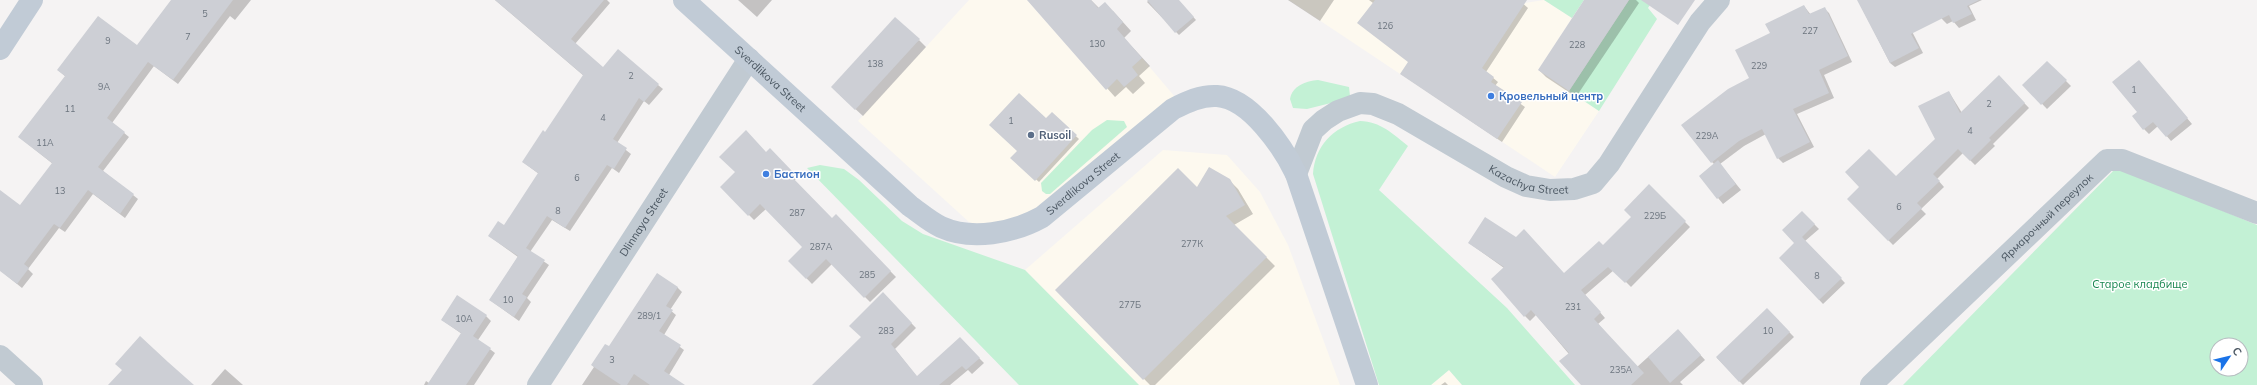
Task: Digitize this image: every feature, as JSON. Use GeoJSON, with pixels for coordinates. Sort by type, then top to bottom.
{"type":"FeatureCollection","features":[{"type":"Feature","properties":{"kind":"street"},"geometry":{"type":"LineString","coordinates":[[0,49],[32,0]]}},
{"type":"Feature","properties":{"kind":"street","name":"Sverdlikova Street"},"geometry":{"type":"LineString","coordinates":[[684,0],[910,206],[939,226],[960,233],[976,234],[1008,230],[1023,226],[1042,217],[1173,109],[1187,102],[1205,96],[1218,96],[1231,99],[1247,111],[1278,142],[1296,174],[1367,385]]}},
{"type":"Feature","properties":{"kind":"street","name":"Kazachya Street"},"geometry":{"type":"LineString","coordinates":[[1296,174],[1313,130],[1324,120],[1338,111],[1360,103],[1373,104],[1392,111],[1506,177],[1526,186],[1563,190],[1586,186],[1598,178],[1609,164],[1700,22],[1719,0]]}},
{"type":"Feature","properties":{"kind":"street","name":"Dlinnaya Street"},"geometry":{"type":"LineString","coordinates":[[538,385],[749,59]]}},
{"type":"Feature","properties":{"kind":"street","name":"Ярмарочный переулок"},"geometry":{"type":"LineString","coordinates":[[1871,385],[2107,160],[2122,160],[2257,213]]}},
{"type":"Feature","properties":{"kind":"street"},"geometry":{"type":"LineString","coordinates":[[0,356],[32,385]]}},
{"type":"Feature","properties":{"kind":"shaded area"},"geometry":{"type":"Polygon","coordinates":[[[969,0],[1027,0],[1105,89],[1142,58],[1175,97],[1041,205],[1023,217],[984,227],[969,222],[858,121],[969,0]]]}},
{"type":"Feature","properties":{"kind":"shaded area"},"geometry":{"type":"Polygon","coordinates":[[[1289,0],[1521,0],[1525,3],[1544,0],[1572,18],[1538,70],[1599,111],[1555,177],[1289,0]]]}},
{"type":"Feature","properties":{"kind":"shaded area"},"geometry":{"type":"Polygon","coordinates":[[[1163,150],[1227,155],[1260,192],[1288,245],[1340,385],[1139,385],[1025,270],[1163,150]]]}},
{"type":"Feature","properties":{"kind":"shaded area"},"geometry":{"type":"Polygon","coordinates":[[[1449,370],[1462,385],[1431,385],[1449,370]]]}},
{"type":"Feature","properties":{"kind":"green space"},"geometry":{"type":"Polygon","coordinates":[[[1544,0],[1584,0],[1572,18],[1544,0]]]}},
{"type":"Feature","properties":{"kind":"green space"},"geometry":{"type":"Polygon","coordinates":[[[1629,0],[1653,0],[1648,8],[1657,19],[1599,111],[1569,91],[1629,0]]]}},
{"type":"Feature","properties":{"kind":"green space"},"geometry":{"type":"Polygon","coordinates":[[[1318,80],[1349,87],[1350,96],[1347,99],[1307,109],[1293,108],[1290,99],[1291,94],[1300,85],[1318,80]]]}},
{"type":"Feature","properties":{"kind":"green space"},"geometry":{"type":"Polygon","coordinates":[[[1107,120],[1124,121],[1127,127],[1050,194],[1046,194],[1042,191],[1041,183],[1092,130],[1107,120]]]}},
{"type":"Feature","properties":{"kind":"green space"},"geometry":{"type":"Polygon","coordinates":[[[1360,121],[1374,124],[1386,129],[1408,146],[1379,190],[1507,308],[1575,385],[1462,385],[1449,370],[1431,385],[1379,385],[1313,174],[1317,155],[1327,139],[1342,128],[1360,121]]]}},
{"type":"Feature","properties":{"kind":"green space"},"geometry":{"type":"Polygon","coordinates":[[[820,165],[844,169],[859,180],[902,221],[923,234],[1025,270],[1139,385],[1019,385],[807,168],[820,165]]]}},
{"type":"Feature","properties":{"kind":"green space","name":"Старое кладбище"},"geometry":{"type":"Polygon","coordinates":[[[2117,167],[2257,225],[2257,385],[1903,385],[2117,167]]]}},
{"type":"Feature","properties":{"kind":"building"},"geometry":{"type":"Polygon","coordinates":[[[171,0],[233,0],[173,80],[148,62],[107,118],[125,132],[98,167],[134,194],[120,214],[88,190],[60,228],[54,224],[24,264],[29,268],[17,284],[0,271],[0,190],[20,205],[52,163],[18,137],[65,76],[57,70],[98,16],[137,45],[171,0]]]}},
{"type":"Feature","properties":{"kind":"building"},"geometry":{"type":"Polygon","coordinates":[[[495,0],[604,0],[571,39],[603,67],[618,49],[659,84],[644,102],[639,98],[613,139],[627,148],[614,169],[607,165],[565,228],[547,216],[526,248],[545,260],[522,294],[527,297],[514,317],[489,300],[518,256],[488,236],[498,221],[504,225],[538,173],[522,162],[543,130],[545,132],[583,75],[495,0]]]}},
{"type":"Feature","properties":{"kind":"building"},"geometry":{"type":"Polygon","coordinates":[[[1027,0],[1091,0],[1098,8],[1105,2],[1123,22],[1117,29],[1142,58],[1132,67],[1138,75],[1124,87],[1117,79],[1106,90],[1027,0]]]}},
{"type":"Feature","properties":{"kind":"building"},"geometry":{"type":"Polygon","coordinates":[[[1147,0],[1179,0],[1194,17],[1175,33],[1147,0]]]}},
{"type":"Feature","properties":{"kind":"building"},"geometry":{"type":"Polygon","coordinates":[[[1375,0],[1527,0],[1482,68],[1494,77],[1491,82],[1522,102],[1497,139],[1400,74],[1408,62],[1357,23],[1375,0]]]}},
{"type":"Feature","properties":{"kind":"building"},"geometry":{"type":"Polygon","coordinates":[[[1584,0],[1629,0],[1569,91],[1538,70],[1584,0]]]}},
{"type":"Feature","properties":{"kind":"building"},"geometry":{"type":"Polygon","coordinates":[[[1641,0],[1695,0],[1678,25],[1641,0]]]}},
{"type":"Feature","properties":{"kind":"building"},"geometry":{"type":"Polygon","coordinates":[[[1857,0],[1979,0],[1967,6],[1972,14],[1953,23],[1949,15],[1911,34],[1919,48],[1890,63],[1857,0]]]}},
{"type":"Feature","properties":{"kind":"building"},"geometry":{"type":"Polygon","coordinates":[[[1804,5],[1809,14],[1825,7],[1848,56],[1819,70],[1829,93],[1793,109],[1810,142],[1777,159],[1762,129],[1739,141],[1711,163],[1681,125],[1728,89],[1749,78],[1735,50],[1770,33],[1765,24],[1804,5]]]}},
{"type":"Feature","properties":{"kind":"building"},"geometry":{"type":"Polygon","coordinates":[[[895,17],[920,39],[855,110],[831,87],[895,17]]]}},
{"type":"Feature","properties":{"kind":"building"},"geometry":{"type":"Polygon","coordinates":[[[2139,60],[2188,118],[2166,137],[2153,122],[2143,130],[2132,116],[2137,112],[2112,82],[2139,60]]]}},
{"type":"Feature","properties":{"kind":"building"},"geometry":{"type":"Polygon","coordinates":[[[2047,61],[2067,80],[2041,105],[2022,85],[2047,61]]]}},
{"type":"Feature","properties":{"kind":"building"},"geometry":{"type":"Polygon","coordinates":[[[1999,75],[2025,103],[1989,138],[1991,140],[1970,161],[1958,149],[1933,174],[1940,181],[1917,203],[1922,208],[1888,241],[1847,199],[1859,187],[1845,172],[1869,149],[1896,176],[1935,139],[1918,106],[1949,91],[1960,113],[1999,75]]]}},
{"type":"Feature","properties":{"kind":"building"},"geometry":{"type":"Polygon","coordinates":[[[1019,93],[1046,118],[1052,112],[1077,135],[1035,181],[1010,158],[1017,151],[989,125],[1019,93]]]}},
{"type":"Feature","properties":{"kind":"building"},"geometry":{"type":"Polygon","coordinates":[[[746,130],[766,152],[770,148],[793,172],[790,175],[832,218],[836,214],[891,271],[864,298],[826,259],[806,279],[788,261],[802,247],[760,204],[748,216],[720,187],[735,172],[719,157],[746,130]]]}},
{"type":"Feature","properties":{"kind":"building"},"geometry":{"type":"Polygon","coordinates":[[[1718,160],[1736,184],[1717,199],[1699,176],[1718,160]]]}},
{"type":"Feature","properties":{"kind":"building"},"geometry":{"type":"Polygon","coordinates":[[[1209,167],[1230,179],[1245,205],[1226,216],[1267,257],[1143,380],[1055,290],[1178,168],[1197,187],[1209,167]]]}},
{"type":"Feature","properties":{"kind":"building"},"geometry":{"type":"Polygon","coordinates":[[[1649,184],[1686,221],[1625,283],[1608,267],[1581,290],[1601,312],[1594,319],[1644,373],[1631,385],[1581,385],[1559,361],[1569,353],[1531,310],[1524,317],[1491,279],[1504,267],[1468,243],[1485,217],[1516,237],[1524,229],[1564,273],[1599,241],[1603,245],[1631,217],[1624,210],[1649,184]]]}},
{"type":"Feature","properties":{"kind":"building"},"geometry":{"type":"Polygon","coordinates":[[[1802,211],[1815,224],[1802,237],[1842,278],[1819,300],[1779,258],[1794,243],[1782,230],[1802,211]]]}},
{"type":"Feature","properties":{"kind":"building"},"geometry":{"type":"Polygon","coordinates":[[[657,273],[678,287],[666,306],[673,310],[659,331],[681,345],[664,371],[685,385],[650,385],[634,374],[627,385],[621,385],[591,365],[605,344],[609,346],[657,273]]]}},
{"type":"Feature","properties":{"kind":"building"},"geometry":{"type":"Polygon","coordinates":[[[883,292],[912,323],[891,344],[917,376],[960,337],[980,358],[966,370],[962,366],[939,385],[812,385],[861,337],[849,326],[883,292]]]}},
{"type":"Feature","properties":{"kind":"building"},"geometry":{"type":"Polygon","coordinates":[[[457,295],[487,315],[473,336],[491,348],[466,385],[427,385],[461,333],[441,320],[457,295]]]}},
{"type":"Feature","properties":{"kind":"building"},"geometry":{"type":"Polygon","coordinates":[[[1767,308],[1790,332],[1739,382],[1716,357],[1767,308]]]}},
{"type":"Feature","properties":{"kind":"building"},"geometry":{"type":"Polygon","coordinates":[[[1678,329],[1701,355],[1670,383],[1648,357],[1678,329]]]}},
{"type":"Feature","properties":{"kind":"building"},"geometry":{"type":"Polygon","coordinates":[[[140,336],[194,385],[108,385],[122,370],[115,364],[140,336]]]}},
{"type":"Feature","properties":{"kind":"place","name":"Кровельный центр"},"geometry":{"type":"Point","coordinates":[1491,96]}},
{"type":"Feature","properties":{"kind":"place","name":"Rusoil"},"geometry":{"type":"Point","coordinates":[1031,135]}},
{"type":"Feature","properties":{"kind":"place","name":"Бастион"},"geometry":{"type":"Point","coordinates":[766,174]}}]}
